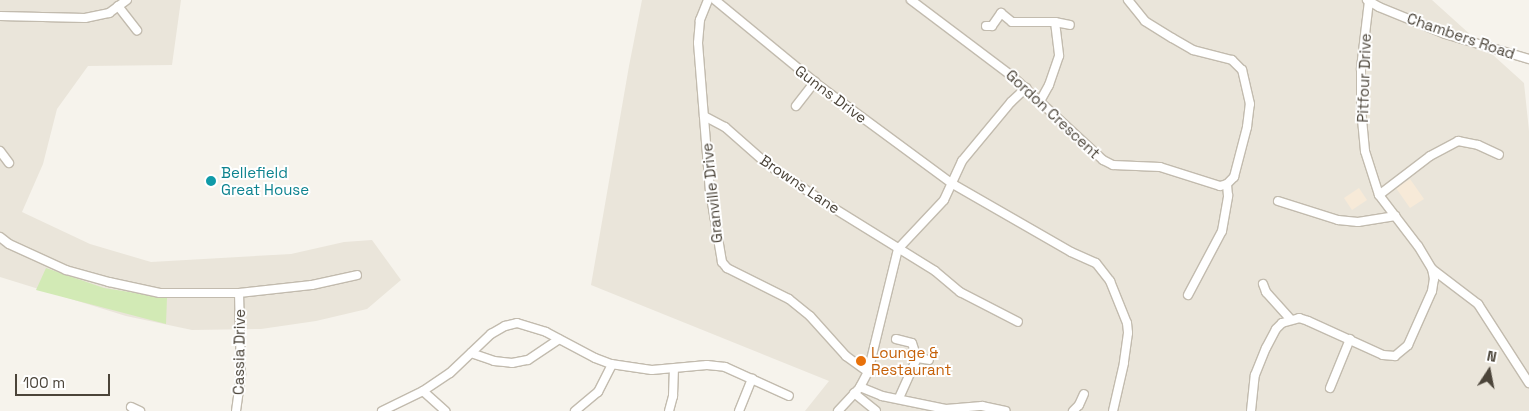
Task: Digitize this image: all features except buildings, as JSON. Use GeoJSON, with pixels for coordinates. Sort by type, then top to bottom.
{"type":"FeatureCollection","features":[{"type":"Feature","properties":{"kind":"street"},"geometry":{"type":"LineString","coordinates":[[0,16],[85,18],[108,12],[127,0]]}},
{"type":"Feature","properties":{"kind":"street","name":"Granville Drive"},"geometry":{"type":"LineString","coordinates":[[708,0],[700,20],[698,43],[710,191],[722,262],[727,268],[789,299],[810,316],[846,356],[868,372]]}},
{"type":"Feature","properties":{"kind":"street","name":"Gunns Drive"},"geometry":{"type":"LineString","coordinates":[[715,0],[815,82],[951,183],[1071,252],[1096,263],[1110,280],[1127,323],[1128,332],[1124,364],[1113,411]]}},
{"type":"Feature","properties":{"kind":"street","name":"Gordon Crescent"},"geometry":{"type":"LineString","coordinates":[[911,0],[951,32],[986,54],[1026,88],[1103,160],[1113,165],[1160,167],[1220,186],[1227,184]]}},
{"type":"Feature","properties":{"kind":"street"},"geometry":{"type":"LineString","coordinates":[[1128,0],[1145,21],[1172,38],[1193,50],[1232,60],[1242,70],[1250,104],[1248,127],[1234,177],[1227,184],[1228,196],[1222,231],[1188,295]]}},
{"type":"Feature","properties":{"kind":"street"},"geometry":{"type":"LineString","coordinates":[[1134,7],[1140,0]]}},
{"type":"Feature","properties":{"kind":"street","name":"Chambers Road"},"geometry":{"type":"LineString","coordinates":[[1368,1],[1445,34],[1529,59]]}},
{"type":"Feature","properties":{"kind":"street","name":"Pitfour Drive"},"geometry":{"type":"LineString","coordinates":[[1368,1],[1361,68],[1361,109],[1364,151],[1380,195],[1432,269],[1478,304],[1529,383]]}},
{"type":"Feature","properties":{"kind":"street"},"geometry":{"type":"LineString","coordinates":[[118,6],[137,30]]}},
{"type":"Feature","properties":{"kind":"street"},"geometry":{"type":"LineString","coordinates":[[986,26],[992,26],[1000,13],[1012,22],[1055,22],[1070,25]]}},
{"type":"Feature","properties":{"kind":"street"},"geometry":{"type":"LineString","coordinates":[[1040,101],[1049,85],[1059,56],[1055,22]]}},
{"type":"Feature","properties":{"kind":"street"},"geometry":{"type":"LineString","coordinates":[[796,106],[815,82]]}},
{"type":"Feature","properties":{"kind":"street"},"geometry":{"type":"LineString","coordinates":[[838,411],[857,390],[868,372],[898,248],[944,200],[962,161],[1011,102],[1026,88]]}},
{"type":"Feature","properties":{"kind":"street","name":"Browns Lane"},"geometry":{"type":"LineString","coordinates":[[704,116],[725,127],[767,164],[935,271],[960,292],[1018,322]]}},
{"type":"Feature","properties":{"kind":"street"},"geometry":{"type":"LineString","coordinates":[[1380,195],[1430,156],[1458,141],[1478,145],[1499,155]]}},
{"type":"Feature","properties":{"kind":"street"},"geometry":{"type":"LineString","coordinates":[[0,150],[9,163]]}},
{"type":"Feature","properties":{"kind":"street"},"geometry":{"type":"LineString","coordinates":[[1278,201],[1338,220],[1358,222],[1396,216]]}},
{"type":"Feature","properties":{"kind":"street"},"geometry":{"type":"LineString","coordinates":[[0,237],[9,244],[66,270],[160,293],[239,293],[312,285],[357,275]]}},
{"type":"Feature","properties":{"kind":"street"},"geometry":{"type":"LineString","coordinates":[[1251,411],[1255,375],[1276,329],[1290,319],[1308,321],[1389,356],[1405,350],[1432,291],[1434,279],[1432,269]]}},
{"type":"Feature","properties":{"kind":"street"},"geometry":{"type":"LineString","coordinates":[[1263,284],[1266,292],[1290,319]]}},
{"type":"Feature","properties":{"kind":"street","name":"Cassia Drive"},"geometry":{"type":"LineString","coordinates":[[236,411],[241,374],[239,293]]}},
{"type":"Feature","properties":{"kind":"street"},"geometry":{"type":"LineString","coordinates":[[382,411],[423,391],[450,373],[491,334],[505,326],[517,323],[528,325],[595,358],[612,364],[652,370],[707,364],[725,367],[789,396]]}},
{"type":"Feature","properties":{"kind":"street"},"geometry":{"type":"LineString","coordinates":[[471,352],[494,361],[512,363],[528,360],[559,339]]}},
{"type":"Feature","properties":{"kind":"street"},"geometry":{"type":"LineString","coordinates":[[1330,388],[1350,339]]}},
{"type":"Feature","properties":{"kind":"street"},"geometry":{"type":"LineString","coordinates":[[896,340],[912,343],[917,358],[899,398]]}},
{"type":"Feature","properties":{"kind":"street"},"geometry":{"type":"LineString","coordinates":[[917,358],[929,360]]}},
{"type":"Feature","properties":{"kind":"street"},"geometry":{"type":"LineString","coordinates":[[575,411],[598,392],[612,364]]}},
{"type":"Feature","properties":{"kind":"street"},"geometry":{"type":"LineString","coordinates":[[669,411],[673,396],[674,369]]}},
{"type":"Feature","properties":{"kind":"street"},"geometry":{"type":"LineString","coordinates":[[739,411],[752,379]]}},
{"type":"Feature","properties":{"kind":"street"},"geometry":{"type":"LineString","coordinates":[[857,390],[946,410],[982,406],[1005,411]]}},
{"type":"Feature","properties":{"kind":"street"},"geometry":{"type":"LineString","coordinates":[[857,390],[876,411]]}},
{"type":"Feature","properties":{"kind":"street"},"geometry":{"type":"LineString","coordinates":[[423,391],[445,411]]}},
{"type":"Feature","properties":{"kind":"street"},"geometry":{"type":"LineString","coordinates":[[1073,411],[1079,406],[1084,394]]}},
{"type":"Feature","properties":{"kind":"street"},"geometry":{"type":"LineString","coordinates":[[132,407],[140,411]]}},
{"type":"Feature","properties":{"kind":"shaded area"},"geometry":{"type":"Polygon","coordinates":[[[0,0],[181,0],[172,65],[88,66],[57,109],[43,164],[22,212],[90,244],[151,262],[291,254],[344,242],[372,240],[401,280],[367,309],[316,321],[261,329],[192,330],[126,316],[0,277],[0,0]]]}},
{"type":"Feature","properties":{"kind":"shaded area"},"geometry":{"type":"Polygon","coordinates":[[[642,0],[1432,0],[1524,83],[1529,131],[1529,411],[805,411],[829,381],[591,285],[642,0]]]}},
{"type":"Feature","properties":{"kind":"shaded area"},"geometry":{"type":"Polygon","coordinates":[[[1410,179],[1424,199],[1410,208],[1396,188],[1410,179]]]}},
{"type":"Feature","properties":{"kind":"shaded area"},"geometry":{"type":"Polygon","coordinates":[[[1359,188],[1367,200],[1352,210],[1344,198],[1359,188]]]}},
{"type":"Feature","properties":{"kind":"green space"},"geometry":{"type":"Polygon","coordinates":[[[46,268],[104,288],[167,298],[166,324],[36,290],[46,268]]]}},
{"type":"Feature","properties":{"kind":"place","name":"Bellefield Great House"},"geometry":{"type":"Point","coordinates":[211,181]}},
{"type":"Feature","properties":{"kind":"place","name":"Lounge & Restaurant"},"geometry":{"type":"Point","coordinates":[861,361]}}]}
